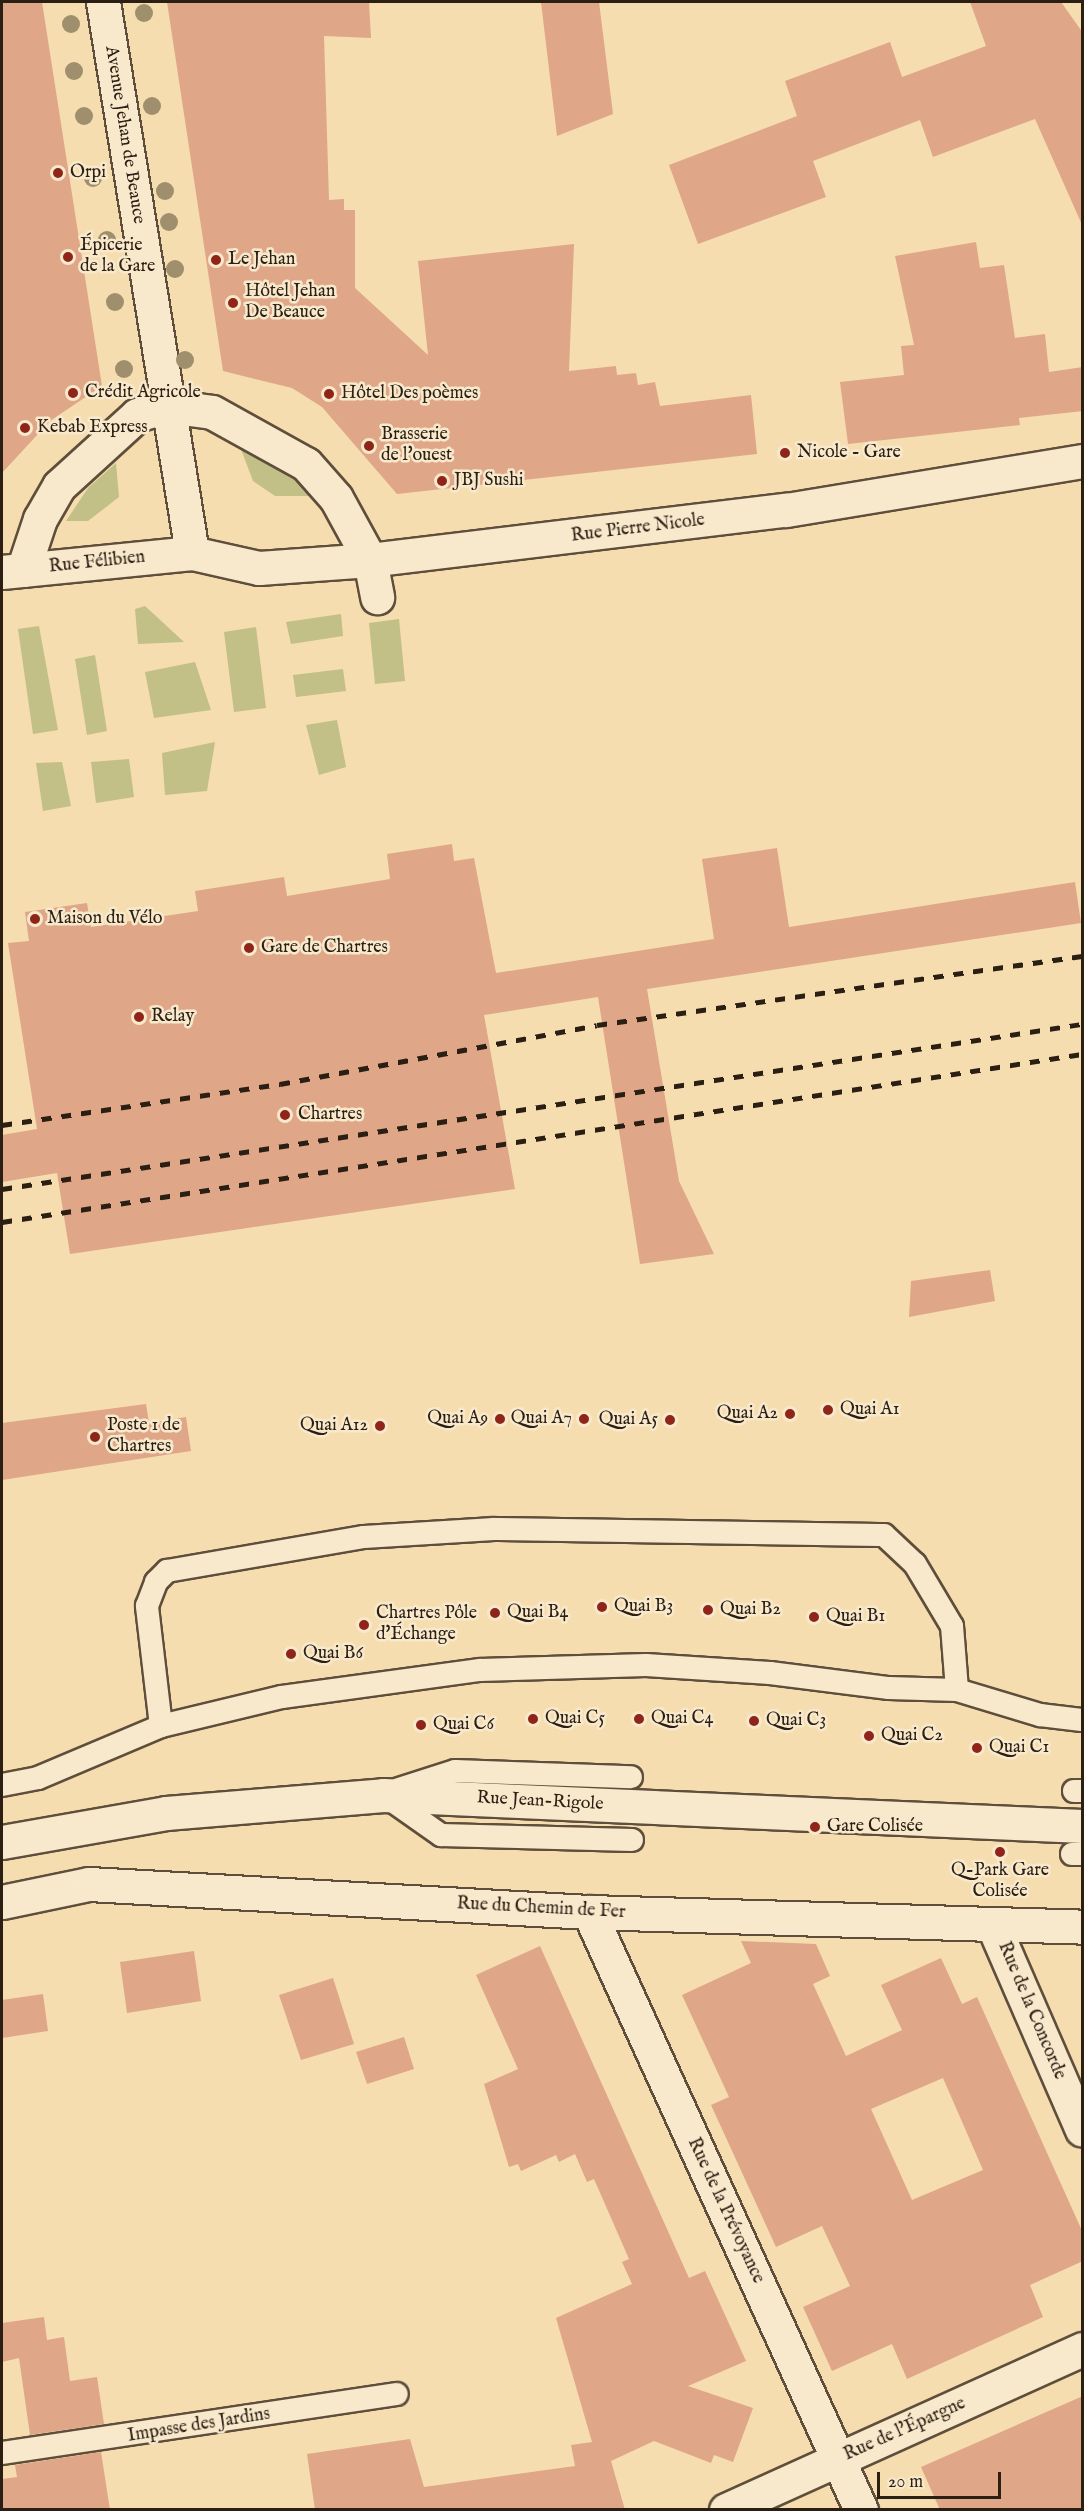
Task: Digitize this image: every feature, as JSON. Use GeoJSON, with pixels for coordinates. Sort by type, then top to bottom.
{"type":"FeatureCollection","features":[{"type":"Feature","properties":{"kind":"street","name":"Avenue Jehan de Beauce"},"geometry":{"type":"LineString","coordinates":[[103,2],[192,553]]}},
{"type":"Feature","properties":{"kind":"street"},"geometry":{"type":"LineString","coordinates":[[12,571],[59,486],[137,415],[167,406],[212,412],[306,464],[336,498],[370,560],[377,597]]}},
{"type":"Feature","properties":{"kind":"street","name":"Rue Pierre Nicole"},"geometry":{"type":"LineString","coordinates":[[192,553],[259,568],[370,560],[775,511],[1083,461]]}},
{"type":"Feature","properties":{"kind":"street","name":"Rue Félibien"},"geometry":{"type":"LineString","coordinates":[[12,571],[192,553]]}},
{"type":"Feature","properties":{"kind":"street","name":"Rue Jean-Rigole"},"geometry":{"type":"LineString","coordinates":[[2,1842],[166,1813],[382,1795],[1079,1845]]}},
{"type":"Feature","properties":{"kind":"street","name":"Rue du Chemin de Fer"},"geometry":{"type":"LineString","coordinates":[[2,1902],[89,1884],[589,1912],[1083,1927]]}},
{"type":"Feature","properties":{"kind":"street","name":"Rue de la Prévoyance"},"geometry":{"type":"LineString","coordinates":[[589,1912],[861,2510]]}},
{"type":"Feature","properties":{"kind":"street","name":"Rue de la Concorde"},"geometry":{"type":"LineString","coordinates":[[993,1925],[1083,2130]]}},
{"type":"Feature","properties":{"kind":"street","name":"Rue de l'Épargne"},"geometry":{"type":"LineString","coordinates":[[726,2510],[1083,2349]]}},
{"type":"Feature","properties":{"kind":"lane"},"geometry":{"type":"LineString","coordinates":[[161,1726],[147,1606],[156,1582],[167,1571],[364,1536],[494,1529],[884,1535],[915,1564],[952,1626],[960,1672],[957,1690]]}},
{"type":"Feature","properties":{"kind":"lane"},"geometry":{"type":"LineString","coordinates":[[2,1785],[38,1778],[161,1726],[292,1695],[480,1670],[646,1665],[957,1690],[1040,1715],[1083,1720]]}},
{"type":"Feature","properties":{"kind":"lane"},"geometry":{"type":"LineString","coordinates":[[382,1795],[455,1771],[631,1777]]}},
{"type":"Feature","properties":{"kind":"lane"},"geometry":{"type":"LineString","coordinates":[[382,1795],[441,1835],[632,1840]]}},
{"type":"Feature","properties":{"kind":"lane","name":"Impasse des Jardins"},"geometry":{"type":"LineString","coordinates":[[2,2453],[397,2394]]}},
{"type":"Feature","properties":{"kind":"shaded area"},"geometry":{"type":"Polygon","coordinates":[[[239,444],[275,463],[315,496],[275,496],[253,481],[239,444]]]}},
{"type":"Feature","properties":{"kind":"shaded area"},"geometry":{"type":"Polygon","coordinates":[[[116,463],[119,497],[88,521],[66,521],[88,488],[116,463]]]}},
{"type":"Feature","properties":{"kind":"shaded area"},"geometry":{"type":"Polygon","coordinates":[[[145,606],[184,642],[138,644],[135,609],[145,606]]]}},
{"type":"Feature","properties":{"kind":"shaded area"},"geometry":{"type":"Polygon","coordinates":[[[341,614],[343,636],[291,644],[286,622],[341,614]]]}},
{"type":"Feature","properties":{"kind":"shaded area"},"geometry":{"type":"Polygon","coordinates":[[[399,619],[405,681],[375,684],[369,623],[399,619]]]}},
{"type":"Feature","properties":{"kind":"shaded area"},"geometry":{"type":"Polygon","coordinates":[[[39,626],[58,730],[33,734],[18,629],[39,626]]]}},
{"type":"Feature","properties":{"kind":"shaded area"},"geometry":{"type":"Polygon","coordinates":[[[256,627],[266,708],[234,712],[224,632],[256,627]]]}},
{"type":"Feature","properties":{"kind":"shaded area"},"geometry":{"type":"Polygon","coordinates":[[[95,655],[107,731],[87,735],[75,659],[95,655]]]}},
{"type":"Feature","properties":{"kind":"shaded area"},"geometry":{"type":"Polygon","coordinates":[[[195,662],[211,710],[154,718],[145,672],[195,662]]]}},
{"type":"Feature","properties":{"kind":"shaded area"},"geometry":{"type":"Polygon","coordinates":[[[343,669],[346,691],[296,697],[293,675],[343,669]]]}},
{"type":"Feature","properties":{"kind":"shaded area"},"geometry":{"type":"Polygon","coordinates":[[[337,720],[346,767],[319,775],[306,725],[337,720]]]}},
{"type":"Feature","properties":{"kind":"shaded area"},"geometry":{"type":"Polygon","coordinates":[[[215,742],[207,791],[165,795],[162,753],[215,742]]]}},
{"type":"Feature","properties":{"kind":"shaded area"},"geometry":{"type":"Polygon","coordinates":[[[129,759],[134,797],[96,803],[91,762],[129,759]]]}},
{"type":"Feature","properties":{"kind":"shaded area"},"geometry":{"type":"Polygon","coordinates":[[[62,762],[71,806],[43,811],[36,763],[62,762]]]}},
{"type":"Feature","properties":{"kind":"building"},"geometry":{"type":"Polygon","coordinates":[[[2,2],[42,2],[102,386],[50,421],[2,473],[2,2]]]}},
{"type":"Feature","properties":{"kind":"building"},"geometry":{"type":"Polygon","coordinates":[[[167,2],[369,2],[371,38],[324,36],[329,200],[344,199],[344,210],[355,210],[355,288],[428,355],[418,261],[574,244],[569,371],[616,366],[617,375],[636,373],[638,385],[655,382],[660,406],[751,395],[757,454],[397,494],[322,407],[292,388],[223,371],[167,2]]]}},
{"type":"Feature","properties":{"kind":"building"},"geometry":{"type":"Polygon","coordinates":[[[541,2],[599,2],[613,114],[557,136],[541,2]]]}},
{"type":"Feature","properties":{"kind":"building"},"geometry":{"type":"Polygon","coordinates":[[[970,2],[1061,2],[1083,33],[1083,227],[1035,119],[933,157],[920,120],[813,161],[826,197],[698,244],[669,165],[797,116],[785,81],[890,42],[902,77],[986,46],[970,2]]]}},
{"type":"Feature","properties":{"kind":"building"},"geometry":{"type":"Polygon","coordinates":[[[976,242],[980,268],[1004,265],[1015,338],[1045,334],[1049,372],[1083,367],[1083,411],[1019,418],[1020,425],[848,444],[840,382],[904,375],[901,346],[914,345],[895,256],[976,242]]]}},
{"type":"Feature","properties":{"kind":"building"},"geometry":{"type":"Polygon","coordinates":[[[452,844],[454,861],[474,858],[496,973],[714,939],[702,859],[777,848],[789,927],[1075,882],[1081,923],[647,989],[679,1181],[714,1254],[640,1264],[598,997],[484,1015],[515,1189],[70,1254],[57,1173],[2,1182],[2,1135],[37,1129],[8,943],[29,941],[25,912],[87,903],[91,927],[198,911],[195,891],[284,877],[287,896],[390,879],[387,854],[452,844]]]}},
{"type":"Feature","properties":{"kind":"building"},"geometry":{"type":"Polygon","coordinates":[[[990,1270],[995,1301],[909,1317],[911,1281],[990,1270]]]}},
{"type":"Feature","properties":{"kind":"building","name":"Poste 1 de Chartres"},"geometry":{"type":"Polygon","coordinates":[[[146,1404],[149,1423],[186,1417],[191,1451],[2,1480],[2,1423],[146,1404]]]}},
{"type":"Feature","properties":{"kind":"building"},"geometry":{"type":"Polygon","coordinates":[[[741,1941],[816,1944],[830,1976],[813,1984],[846,2056],[902,2030],[881,1985],[941,1958],[962,2004],[977,1997],[1083,2233],[1083,2261],[1030,2285],[1043,2317],[907,2379],[892,2344],[832,2371],[803,2307],[850,2286],[822,2226],[776,2247],[711,2105],[729,2097],[682,1995],[751,1963],[741,1941]],[[943,2078],[871,2109],[912,2200],[983,2170],[943,2078]]]}},
{"type":"Feature","properties":{"kind":"building"},"geometry":{"type":"Polygon","coordinates":[[[540,1946],[689,2278],[705,2271],[746,2361],[688,2386],[753,2408],[733,2462],[714,2455],[711,2463],[654,2441],[611,2461],[625,2510],[315,2510],[307,2454],[410,2439],[424,2487],[575,2466],[571,2445],[592,2442],[556,2318],[632,2284],[622,2262],[629,2259],[594,2179],[587,2182],[575,2154],[559,2162],[556,2155],[521,2171],[518,2164],[509,2167],[484,2084],[518,2069],[476,1975],[540,1946]]]}},
{"type":"Feature","properties":{"kind":"building"},"geometry":{"type":"Polygon","coordinates":[[[194,1951],[201,2001],[127,2013],[120,1962],[194,1951]]]}},
{"type":"Feature","properties":{"kind":"building"},"geometry":{"type":"Polygon","coordinates":[[[333,1978],[354,2044],[301,2060],[279,1995],[333,1978]]]}},
{"type":"Feature","properties":{"kind":"building"},"geometry":{"type":"Polygon","coordinates":[[[43,1994],[48,2031],[2,2038],[2,2000],[43,1994]]]}},
{"type":"Feature","properties":{"kind":"building"},"geometry":{"type":"Polygon","coordinates":[[[404,2037],[414,2069],[367,2084],[356,2052],[404,2037]]]}},
{"type":"Feature","properties":{"kind":"building"},"geometry":{"type":"Polygon","coordinates":[[[44,2317],[47,2340],[64,2337],[70,2381],[97,2377],[104,2424],[30,2435],[19,2358],[2,2362],[2,2323],[44,2317]]]}},
{"type":"Feature","properties":{"kind":"building"},"geometry":{"type":"Polygon","coordinates":[[[1083,2396],[1083,2510],[940,2510],[921,2467],[1083,2396]]]}},
{"type":"Feature","properties":{"kind":"building"},"geometry":{"type":"Polygon","coordinates":[[[101,2452],[110,2510],[2,2510],[2,2479],[17,2477],[15,2465],[101,2452]]]}},
{"type":"Feature","properties":{"kind":"railway"},"geometry":{"type":"LineString","coordinates":[[2,1125],[280,1084],[597,1025],[1082,956]]}},
{"type":"Feature","properties":{"kind":"railway"},"geometry":{"type":"LineString","coordinates":[[2,1189],[1082,1024]]}},
{"type":"Feature","properties":{"kind":"railway"},"geometry":{"type":"LineString","coordinates":[[2,1222],[1082,1054]]}},
{"type":"Feature","properties":{"kind":"place","name":"Orpi"},"geometry":{"type":"Point","coordinates":[58,173]}},
{"type":"Feature","properties":{"kind":"place","name":"Épicerie de la Gare"},"geometry":{"type":"Point","coordinates":[68,257]}},
{"type":"Feature","properties":{"kind":"place","name":"Le Jehan"},"geometry":{"type":"Point","coordinates":[216,260]}},
{"type":"Feature","properties":{"kind":"place","name":"Hôtel Jehan De Beauce"},"geometry":{"type":"Point","coordinates":[233,303]}},
{"type":"Feature","properties":{"kind":"place","name":"Crédit Agricole"},"geometry":{"type":"Point","coordinates":[73,393]}},
{"type":"Feature","properties":{"kind":"place","name":"Hôtel Des poèmes"},"geometry":{"type":"Point","coordinates":[329,394]}},
{"type":"Feature","properties":{"kind":"place","name":"Kebab Express"},"geometry":{"type":"Point","coordinates":[25,428]}},
{"type":"Feature","properties":{"kind":"place","name":"Brasserie de l'ouest"},"geometry":{"type":"Point","coordinates":[369,446]}},
{"type":"Feature","properties":{"kind":"place","name":"Nicole - Gare"},"geometry":{"type":"Point","coordinates":[785,453]}},
{"type":"Feature","properties":{"kind":"place","name":"JBJ Sushi"},"geometry":{"type":"Point","coordinates":[442,481]}},
{"type":"Feature","properties":{"kind":"place","name":"Maison du Vélo"},"geometry":{"type":"Point","coordinates":[35,919]}},
{"type":"Feature","properties":{"kind":"place","name":"Gare de Chartres"},"geometry":{"type":"Point","coordinates":[249,948]}},
{"type":"Feature","properties":{"kind":"place","name":"Relay"},"geometry":{"type":"Point","coordinates":[139,1017]}},
{"type":"Feature","properties":{"kind":"place","name":"Chartres"},"geometry":{"type":"Point","coordinates":[285,1115]}},
{"type":"Feature","properties":{"kind":"place","name":"Quai A1"},"geometry":{"type":"Point","coordinates":[828,1410]}},
{"type":"Feature","properties":{"kind":"place","name":"Quai A2"},"geometry":{"type":"Point","coordinates":[790,1414]}},
{"type":"Feature","properties":{"kind":"place","name":"Quai A9"},"geometry":{"type":"Point","coordinates":[500,1419]}},
{"type":"Feature","properties":{"kind":"place","name":"Quai A7"},"geometry":{"type":"Point","coordinates":[584,1419]}},
{"type":"Feature","properties":{"kind":"place","name":"Quai A5"},"geometry":{"type":"Point","coordinates":[670,1420]}},
{"type":"Feature","properties":{"kind":"place","name":"Quai A12"},"geometry":{"type":"Point","coordinates":[380,1426]}},
{"type":"Feature","properties":{"kind":"place","name":"Poste 1 de Chartres"},"geometry":{"type":"Point","coordinates":[95,1437]}},
{"type":"Feature","properties":{"kind":"place","name":"Quai B3"},"geometry":{"type":"Point","coordinates":[602,1607]}},
{"type":"Feature","properties":{"kind":"place","name":"Quai B2"},"geometry":{"type":"Point","coordinates":[708,1610]}},
{"type":"Feature","properties":{"kind":"place","name":"Quai B4"},"geometry":{"type":"Point","coordinates":[495,1613]}},
{"type":"Feature","properties":{"kind":"place","name":"Quai B1"},"geometry":{"type":"Point","coordinates":[814,1617]}},
{"type":"Feature","properties":{"kind":"place","name":"Chartres Pôle d'Échange"},"geometry":{"type":"Point","coordinates":[364,1625]}},
{"type":"Feature","properties":{"kind":"place","name":"Quai B6"},"geometry":{"type":"Point","coordinates":[291,1654]}},
{"type":"Feature","properties":{"kind":"place","name":"Quai C5"},"geometry":{"type":"Point","coordinates":[533,1719]}},
{"type":"Feature","properties":{"kind":"place","name":"Quai C4"},"geometry":{"type":"Point","coordinates":[639,1719]}},
{"type":"Feature","properties":{"kind":"place","name":"Quai C3"},"geometry":{"type":"Point","coordinates":[754,1721]}},
{"type":"Feature","properties":{"kind":"place","name":"Quai C6"},"geometry":{"type":"Point","coordinates":[421,1725]}},
{"type":"Feature","properties":{"kind":"place","name":"Quai C2"},"geometry":{"type":"Point","coordinates":[869,1736]}},
{"type":"Feature","properties":{"kind":"place","name":"Quai C1"},"geometry":{"type":"Point","coordinates":[977,1748]}},
{"type":"Feature","properties":{"kind":"place","name":"Gare Colisée"},"geometry":{"type":"Point","coordinates":[815,1827]}},
{"type":"Feature","properties":{"kind":"place","name":"Q-Park Gare Colisée"},"geometry":{"type":"Point","coordinates":[1000,1852]}}]}
